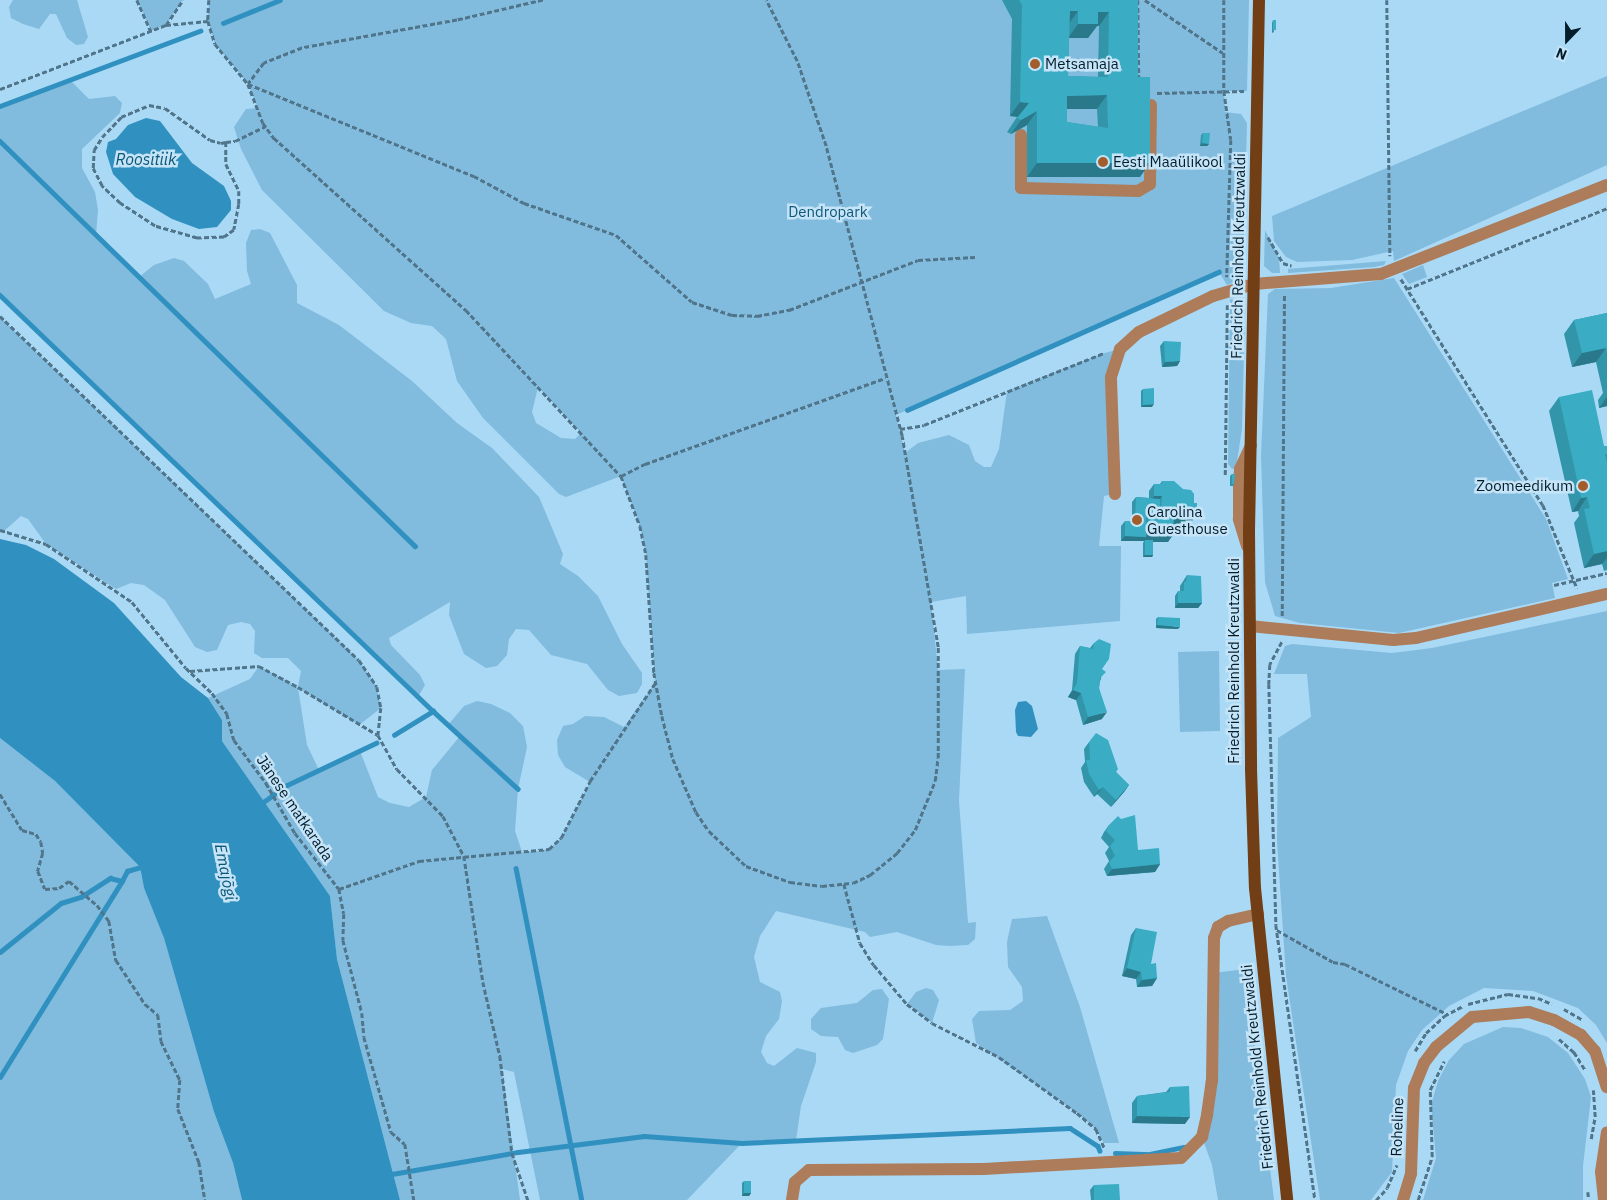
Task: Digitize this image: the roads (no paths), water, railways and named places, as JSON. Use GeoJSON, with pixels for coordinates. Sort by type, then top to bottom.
{"type":"FeatureCollection","features":[{"type":"Feature","properties":{"kind":"main road","name":"Friedrich Reinhold Kreutzwaldi"},"geometry":{"type":"LineString","coordinates":[[1259,0],[1251,445],[1251,769],[1258,914],[1287,1200]]}},
{"type":"Feature","properties":{"kind":"street"},"geometry":{"type":"LineString","coordinates":[[1021,135],[1021,188],[1138,191],[1150,184],[1151,105]]}},
{"type":"Feature","properties":{"kind":"street"},"geometry":{"type":"LineString","coordinates":[[1114,494],[1111,377],[1120,350],[1139,332],[1227,292],[1254,284],[1284,280],[1381,274],[1393,263],[1607,185]]}},
{"type":"Feature","properties":{"kind":"street"},"geometry":{"type":"LineString","coordinates":[[1250,626],[1282,627],[1393,640],[1416,638],[1607,594]]}},
{"type":"Feature","properties":{"kind":"street"},"geometry":{"type":"LineString","coordinates":[[792,1200],[795,1182],[809,1170],[906,1171],[1107,1163],[1181,1158],[1202,1137],[1212,1081],[1214,938],[1218,927],[1228,921],[1258,914]]}},
{"type":"Feature","properties":{"kind":"street","name":"Roheline"},"geometry":{"type":"LineString","coordinates":[[1401,1198],[1411,1173],[1414,1142],[1414,1088],[1424,1063],[1436,1047],[1472,1017],[1529,1012],[1554,1020],[1581,1035],[1595,1051],[1607,1087]]}},
{"type":"Feature","properties":{"kind":"street"},"geometry":{"type":"LineString","coordinates":[[1604,1200],[1601,1172],[1607,1132]]}},
{"type":"Feature","properties":{"kind":"street"},"geometry":{"type":"LineString","coordinates":[[1285,1186],[1292,1200]]}},
{"type":"Feature","properties":{"kind":"water","name":"Roositiik"},"geometry":{"type":"Polygon","coordinates":[[[146,118],[160,121],[192,163],[224,186],[231,201],[231,210],[217,227],[199,229],[172,219],[135,197],[113,174],[106,152],[108,142],[116,139],[128,125],[146,118]]]}},
{"type":"Feature","properties":{"kind":"water","name":"Emajõgi"},"geometry":{"type":"Polygon","coordinates":[[[0,539],[26,545],[54,559],[114,603],[181,677],[208,698],[222,720],[222,741],[330,896],[337,959],[400,1200],[242,1200],[233,1163],[214,1112],[164,938],[144,888],[140,867],[55,781],[0,738],[0,539]]]}},
{"type":"Feature","properties":{"kind":"water"},"geometry":{"type":"Polygon","coordinates":[[[1026,701],[1032,706],[1038,729],[1031,737],[1018,736],[1016,732],[1015,710],[1018,702],[1026,701]]]}},
{"type":"Feature","properties":{"kind":"waterway"},"geometry":{"type":"LineString","coordinates":[[223,23],[280,0]]}},
{"type":"Feature","properties":{"kind":"waterway"},"geometry":{"type":"LineString","coordinates":[[0,106],[200,31]]}},
{"type":"Feature","properties":{"kind":"waterway"},"geometry":{"type":"LineString","coordinates":[[0,141],[415,546]]}},
{"type":"Feature","properties":{"kind":"waterway"},"geometry":{"type":"LineString","coordinates":[[907,410],[1219,272]]}},
{"type":"Feature","properties":{"kind":"waterway"},"geometry":{"type":"LineString","coordinates":[[0,295],[433,711]]}},
{"type":"Feature","properties":{"kind":"waterway"},"geometry":{"type":"LineString","coordinates":[[394,735],[433,711],[518,789]]}},
{"type":"Feature","properties":{"kind":"waterway"},"geometry":{"type":"LineString","coordinates":[[262,803],[285,786],[376,743]]}},
{"type":"Feature","properties":{"kind":"waterway"},"geometry":{"type":"LineString","coordinates":[[0,952],[61,903],[81,897],[110,878],[122,881],[127,871],[145,866]]}},
{"type":"Feature","properties":{"kind":"waterway"},"geometry":{"type":"LineString","coordinates":[[516,868],[582,1200]]}},
{"type":"Feature","properties":{"kind":"waterway"},"geometry":{"type":"LineString","coordinates":[[0,1077],[122,881]]}},
{"type":"Feature","properties":{"kind":"waterway"},"geometry":{"type":"LineString","coordinates":[[392,1174],[518,1152],[644,1136],[742,1143],[1070,1128],[1098,1146],[1100,1151]]}},
{"type":"Feature","properties":{"kind":"waterway"},"geometry":{"type":"LineString","coordinates":[[1115,1153],[1150,1154],[1183,1147]]}},
{"type":"Feature","properties":{"kind":"place","name":"Metsamaja"},"geometry":{"type":"Point","coordinates":[1035,64]}},
{"type":"Feature","properties":{"kind":"place","name":"Eesti Maaülikool"},"geometry":{"type":"Point","coordinates":[1103,162]}},
{"type":"Feature","properties":{"kind":"place","name":"Zoomeedikum"},"geometry":{"type":"Point","coordinates":[1583,486]}},
{"type":"Feature","properties":{"kind":"place","name":"Carolina Guesthouse"},"geometry":{"type":"Point","coordinates":[1137,520]}},
{"type":"Feature","properties":{"kind":"park label","name":"Dendropark"},"geometry":{"type":"Point","coordinates":[828,212]}}]}
